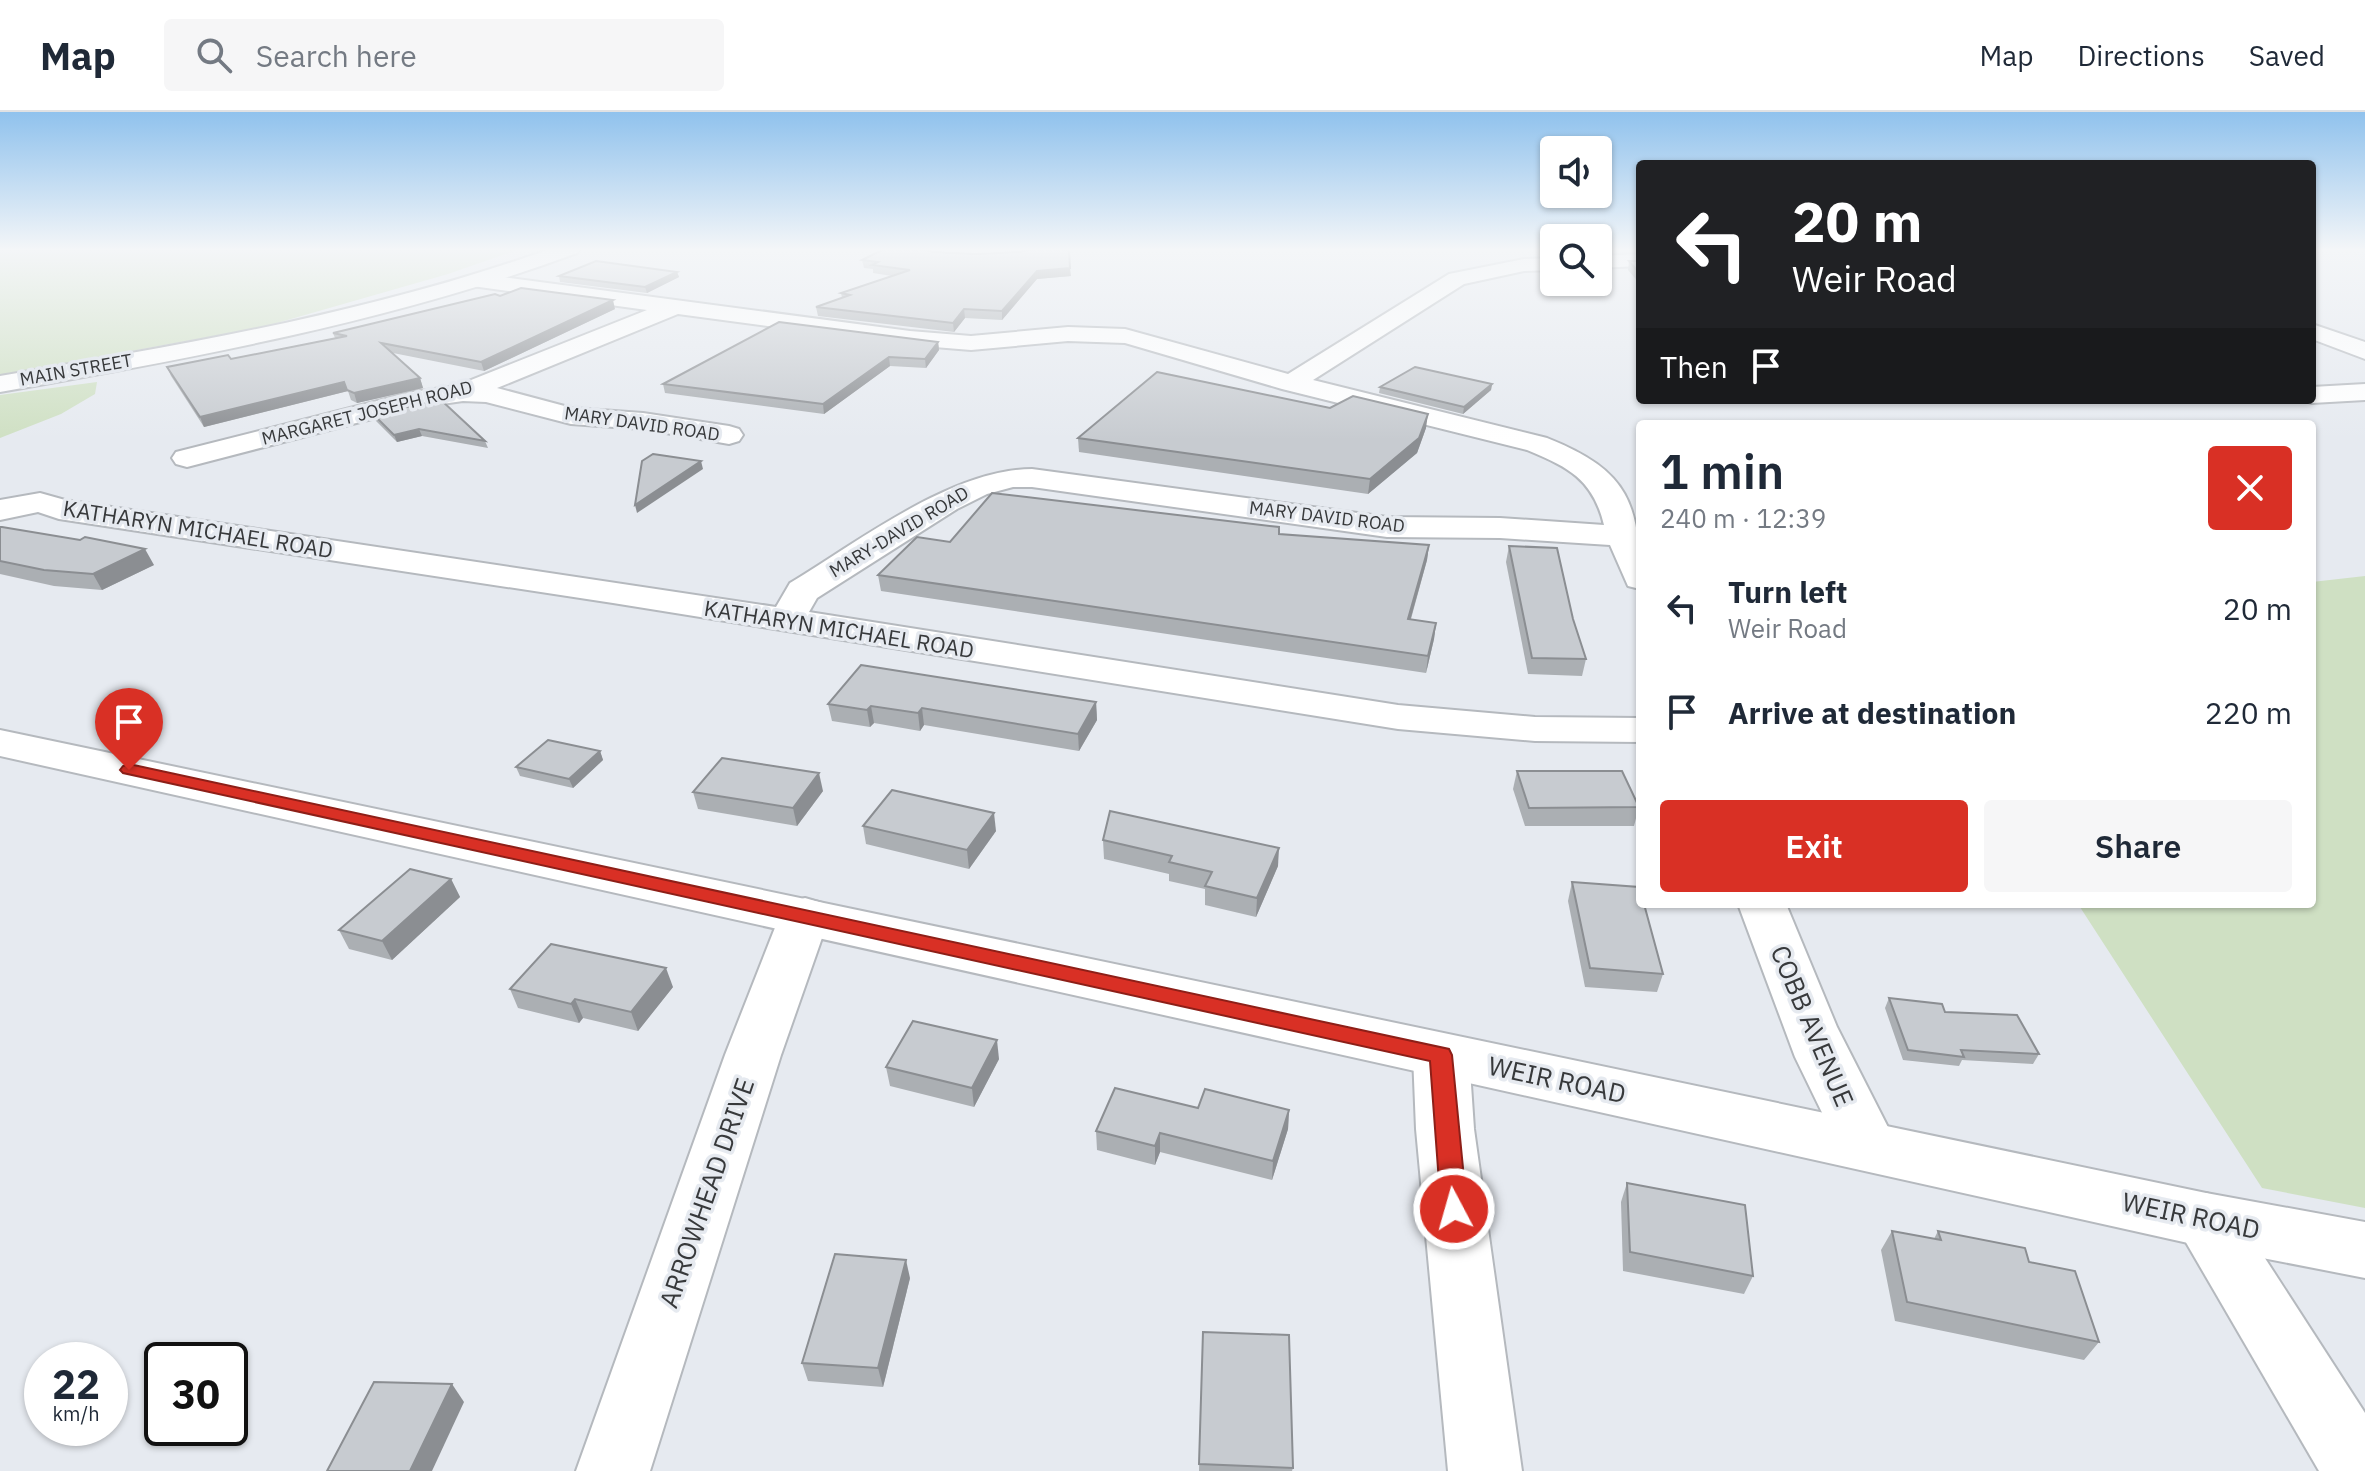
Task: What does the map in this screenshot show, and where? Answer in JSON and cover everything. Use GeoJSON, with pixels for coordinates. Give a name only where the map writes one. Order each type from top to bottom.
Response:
{"type":"FeatureCollection","features":[{"type":"Feature","properties":{"kind":"street","name":"MAIN STREET"},"geometry":{"type":"LineString","coordinates":[[0,384],[302,327],[358,312]]}},
{"type":"Feature","properties":{"kind":"street","name":"MARGARET JOSEPH ROAD"},"geometry":{"type":"LineString","coordinates":[[187,458],[413,400],[462,393],[661,312]]}},
{"type":"Feature","properties":{"kind":"street"},"geometry":{"type":"LineString","coordinates":[[732,312],[936,341],[971,343],[1068,334],[1117,335],[1204,356],[1291,383],[1537,444],[1571,458],[1604,486],[1614,501],[1636,569]]}},
{"type":"Feature","properties":{"kind":"street"},"geometry":{"type":"LineString","coordinates":[[1291,383],[1404,312]]}},
{"type":"Feature","properties":{"kind":"street"},"geometry":{"type":"LineString","coordinates":[[2316,333],[2365,351]]}},
{"type":"Feature","properties":{"kind":"street"},"geometry":{"type":"LineString","coordinates":[[2316,395],[2365,392]]}},
{"type":"Feature","properties":{"kind":"street","name":"MARY DAVID ROAD"},"geometry":{"type":"LineString","coordinates":[[462,393],[487,394],[571,416],[643,421],[729,435]]}},
{"type":"Feature","properties":{"kind":"street","name":"MARY-DAVID ROAD"},"geometry":{"type":"LineString","coordinates":[[786,620],[803,591],[946,502],[976,487],[1013,478],[1032,478]]}},
{"type":"Feature","properties":{"kind":"street","name":"MARY DAVID ROAD"},"geometry":{"type":"LineString","coordinates":[[1032,478],[1387,527],[1500,528],[1623,536]]}},
{"type":"Feature","properties":{"kind":"street","name":"KATHARYN MICHAEL ROAD"},"geometry":{"type":"LineString","coordinates":[[0,510],[40,502],[59,509],[1398,717],[1535,729],[1636,730]]}},
{"type":"Feature","properties":{"kind":"street","name":"WEIR ROAD"},"geometry":{"type":"LineString","coordinates":[[0,743],[2206,1220],[2365,1250]]}},
{"type":"Feature","properties":{"kind":"street","name":"COBB AVENUE"},"geometry":{"type":"LineString","coordinates":[[1763,908],[1807,1026],[1839,1095],[1867,1145]]}},
{"type":"Feature","properties":{"kind":"street","name":"ARROWHEAD DRIVE"},"geometry":{"type":"LineString","coordinates":[[613,1471],[753,1055],[805,915]]}},
{"type":"Feature","properties":{"kind":"street"},"geometry":{"type":"LineString","coordinates":[[1441,1055],[1445,1129],[1485,1471]]}},
{"type":"Feature","properties":{"kind":"street"},"geometry":{"type":"LineString","coordinates":[[2206,1220],[2360,1471]]}},
{"type":"Feature","properties":{"kind":"green space"},"geometry":{"type":"Polygon","coordinates":[[[0,312],[314,312],[263,327],[0,375],[0,312]]]}},
{"type":"Feature","properties":{"kind":"green space"},"geometry":{"type":"Polygon","coordinates":[[[97,382],[95,394],[61,414],[0,438],[0,395],[97,382]]]}},
{"type":"Feature","properties":{"kind":"green space"},"geometry":{"type":"Polygon","coordinates":[[[2365,576],[2365,1208],[2262,1188],[2081,908],[2316,908],[2316,582],[2365,576]]]}},
{"type":"Feature","properties":{"kind":"building"},"geometry":{"type":"Polygon","coordinates":[[[418,312],[587,312],[481,362],[381,343],[420,378],[354,393],[347,390],[344,382],[200,417],[167,367],[228,355],[231,359],[347,336],[333,333],[418,312]]]}},
{"type":"Feature","properties":{"kind":"building"},"geometry":{"type":"Polygon","coordinates":[[[862,312],[961,312],[953,323],[862,312]]]}},
{"type":"Feature","properties":{"kind":"building"},"geometry":{"type":"Polygon","coordinates":[[[779,322],[938,342],[925,359],[889,357],[823,404],[663,384],[779,322]]]}},
{"type":"Feature","properties":{"kind":"building"},"geometry":{"type":"Polygon","coordinates":[[[1415,367],[1492,384],[1464,407],[1380,387],[1415,367]]]}},
{"type":"Feature","properties":{"kind":"building"},"geometry":{"type":"Polygon","coordinates":[[[1157,372],[1330,408],[1353,396],[1428,414],[1419,438],[1370,479],[1078,438],[1157,372]]]}},
{"type":"Feature","properties":{"kind":"building"},"geometry":{"type":"Polygon","coordinates":[[[441,400],[485,441],[419,429],[394,435],[373,414],[441,400]]]}},
{"type":"Feature","properties":{"kind":"building"},"geometry":{"type":"Polygon","coordinates":[[[653,454],[701,461],[635,505],[642,461],[653,454]]]}},
{"type":"Feature","properties":{"kind":"building"},"geometry":{"type":"Polygon","coordinates":[[[992,493],[1279,527],[1279,534],[1429,545],[1408,619],[1436,623],[1428,656],[878,575],[917,537],[950,542],[992,493]]]}},
{"type":"Feature","properties":{"kind":"building"},"geometry":{"type":"Polygon","coordinates":[[[0,527],[80,540],[85,537],[145,549],[93,574],[44,570],[0,561],[0,527]]]}},
{"type":"Feature","properties":{"kind":"building"},"geometry":{"type":"Polygon","coordinates":[[[1509,546],[1557,548],[1573,619],[1586,659],[1532,658],[1509,546]]]}},
{"type":"Feature","properties":{"kind":"building"},"geometry":{"type":"Polygon","coordinates":[[[861,665],[1096,702],[1078,734],[922,708],[918,713],[828,704],[861,665]]]}},
{"type":"Feature","properties":{"kind":"building"},"geometry":{"type":"Polygon","coordinates":[[[548,740],[600,751],[569,779],[516,767],[548,740]]]}},
{"type":"Feature","properties":{"kind":"building"},"geometry":{"type":"Polygon","coordinates":[[[722,758],[819,773],[793,808],[693,792],[722,758]]]}},
{"type":"Feature","properties":{"kind":"building"},"geometry":{"type":"Polygon","coordinates":[[[1517,771],[1622,771],[1636,801],[1636,807],[1529,808],[1517,771]]]}},
{"type":"Feature","properties":{"kind":"building"},"geometry":{"type":"Polygon","coordinates":[[[892,790],[994,813],[967,850],[863,826],[892,790]]]}},
{"type":"Feature","properties":{"kind":"building"},"geometry":{"type":"Polygon","coordinates":[[[1110,811],[1279,848],[1257,898],[1205,886],[1212,872],[1169,862],[1172,856],[1103,840],[1110,811]]]}},
{"type":"Feature","properties":{"kind":"building"},"geometry":{"type":"Polygon","coordinates":[[[410,869],[451,879],[382,941],[339,930],[410,869]]]}},
{"type":"Feature","properties":{"kind":"building"},"geometry":{"type":"Polygon","coordinates":[[[1572,882],[1636,887],[1636,908],[1645,908],[1663,974],[1590,968],[1572,882]]]}},
{"type":"Feature","properties":{"kind":"building"},"geometry":{"type":"Polygon","coordinates":[[[551,944],[666,968],[631,1012],[575,999],[571,1004],[510,989],[551,944]]]}},
{"type":"Feature","properties":{"kind":"building"},"geometry":{"type":"Polygon","coordinates":[[[1889,998],[1942,1004],[1945,1012],[2017,1015],[2039,1054],[1961,1050],[1964,1057],[1908,1050],[1889,998]]]}},
{"type":"Feature","properties":{"kind":"building"},"geometry":{"type":"Polygon","coordinates":[[[913,1021],[997,1040],[972,1088],[886,1067],[913,1021]]]}},
{"type":"Feature","properties":{"kind":"building"},"geometry":{"type":"Polygon","coordinates":[[[1115,1088],[1198,1108],[1205,1089],[1289,1110],[1273,1161],[1160,1133],[1155,1146],[1096,1131],[1115,1088]]]}},
{"type":"Feature","properties":{"kind":"building"},"geometry":{"type":"Polygon","coordinates":[[[1627,1183],[1745,1205],[1753,1276],[1630,1252],[1627,1183]]]}},
{"type":"Feature","properties":{"kind":"building"},"geometry":{"type":"Polygon","coordinates":[[[1892,1231],[1941,1240],[1938,1231],[2025,1248],[2029,1262],[2075,1271],[2099,1342],[1907,1302],[1892,1231]]]}},
{"type":"Feature","properties":{"kind":"building"},"geometry":{"type":"Polygon","coordinates":[[[835,1254],[906,1260],[878,1368],[802,1363],[835,1254]]]}},
{"type":"Feature","properties":{"kind":"building"},"geometry":{"type":"Polygon","coordinates":[[[1203,1332],[1289,1335],[1293,1468],[1199,1464],[1203,1332]]]}},
{"type":"Feature","properties":{"kind":"building"},"geometry":{"type":"Polygon","coordinates":[[[374,1382],[452,1384],[410,1471],[327,1471],[374,1382]]]}},
{"type":"Feature","properties":{"kind":"route"},"geometry":{"type":"LineString","coordinates":[[129,770],[1441,1055],[1454,1209]]}}]}
